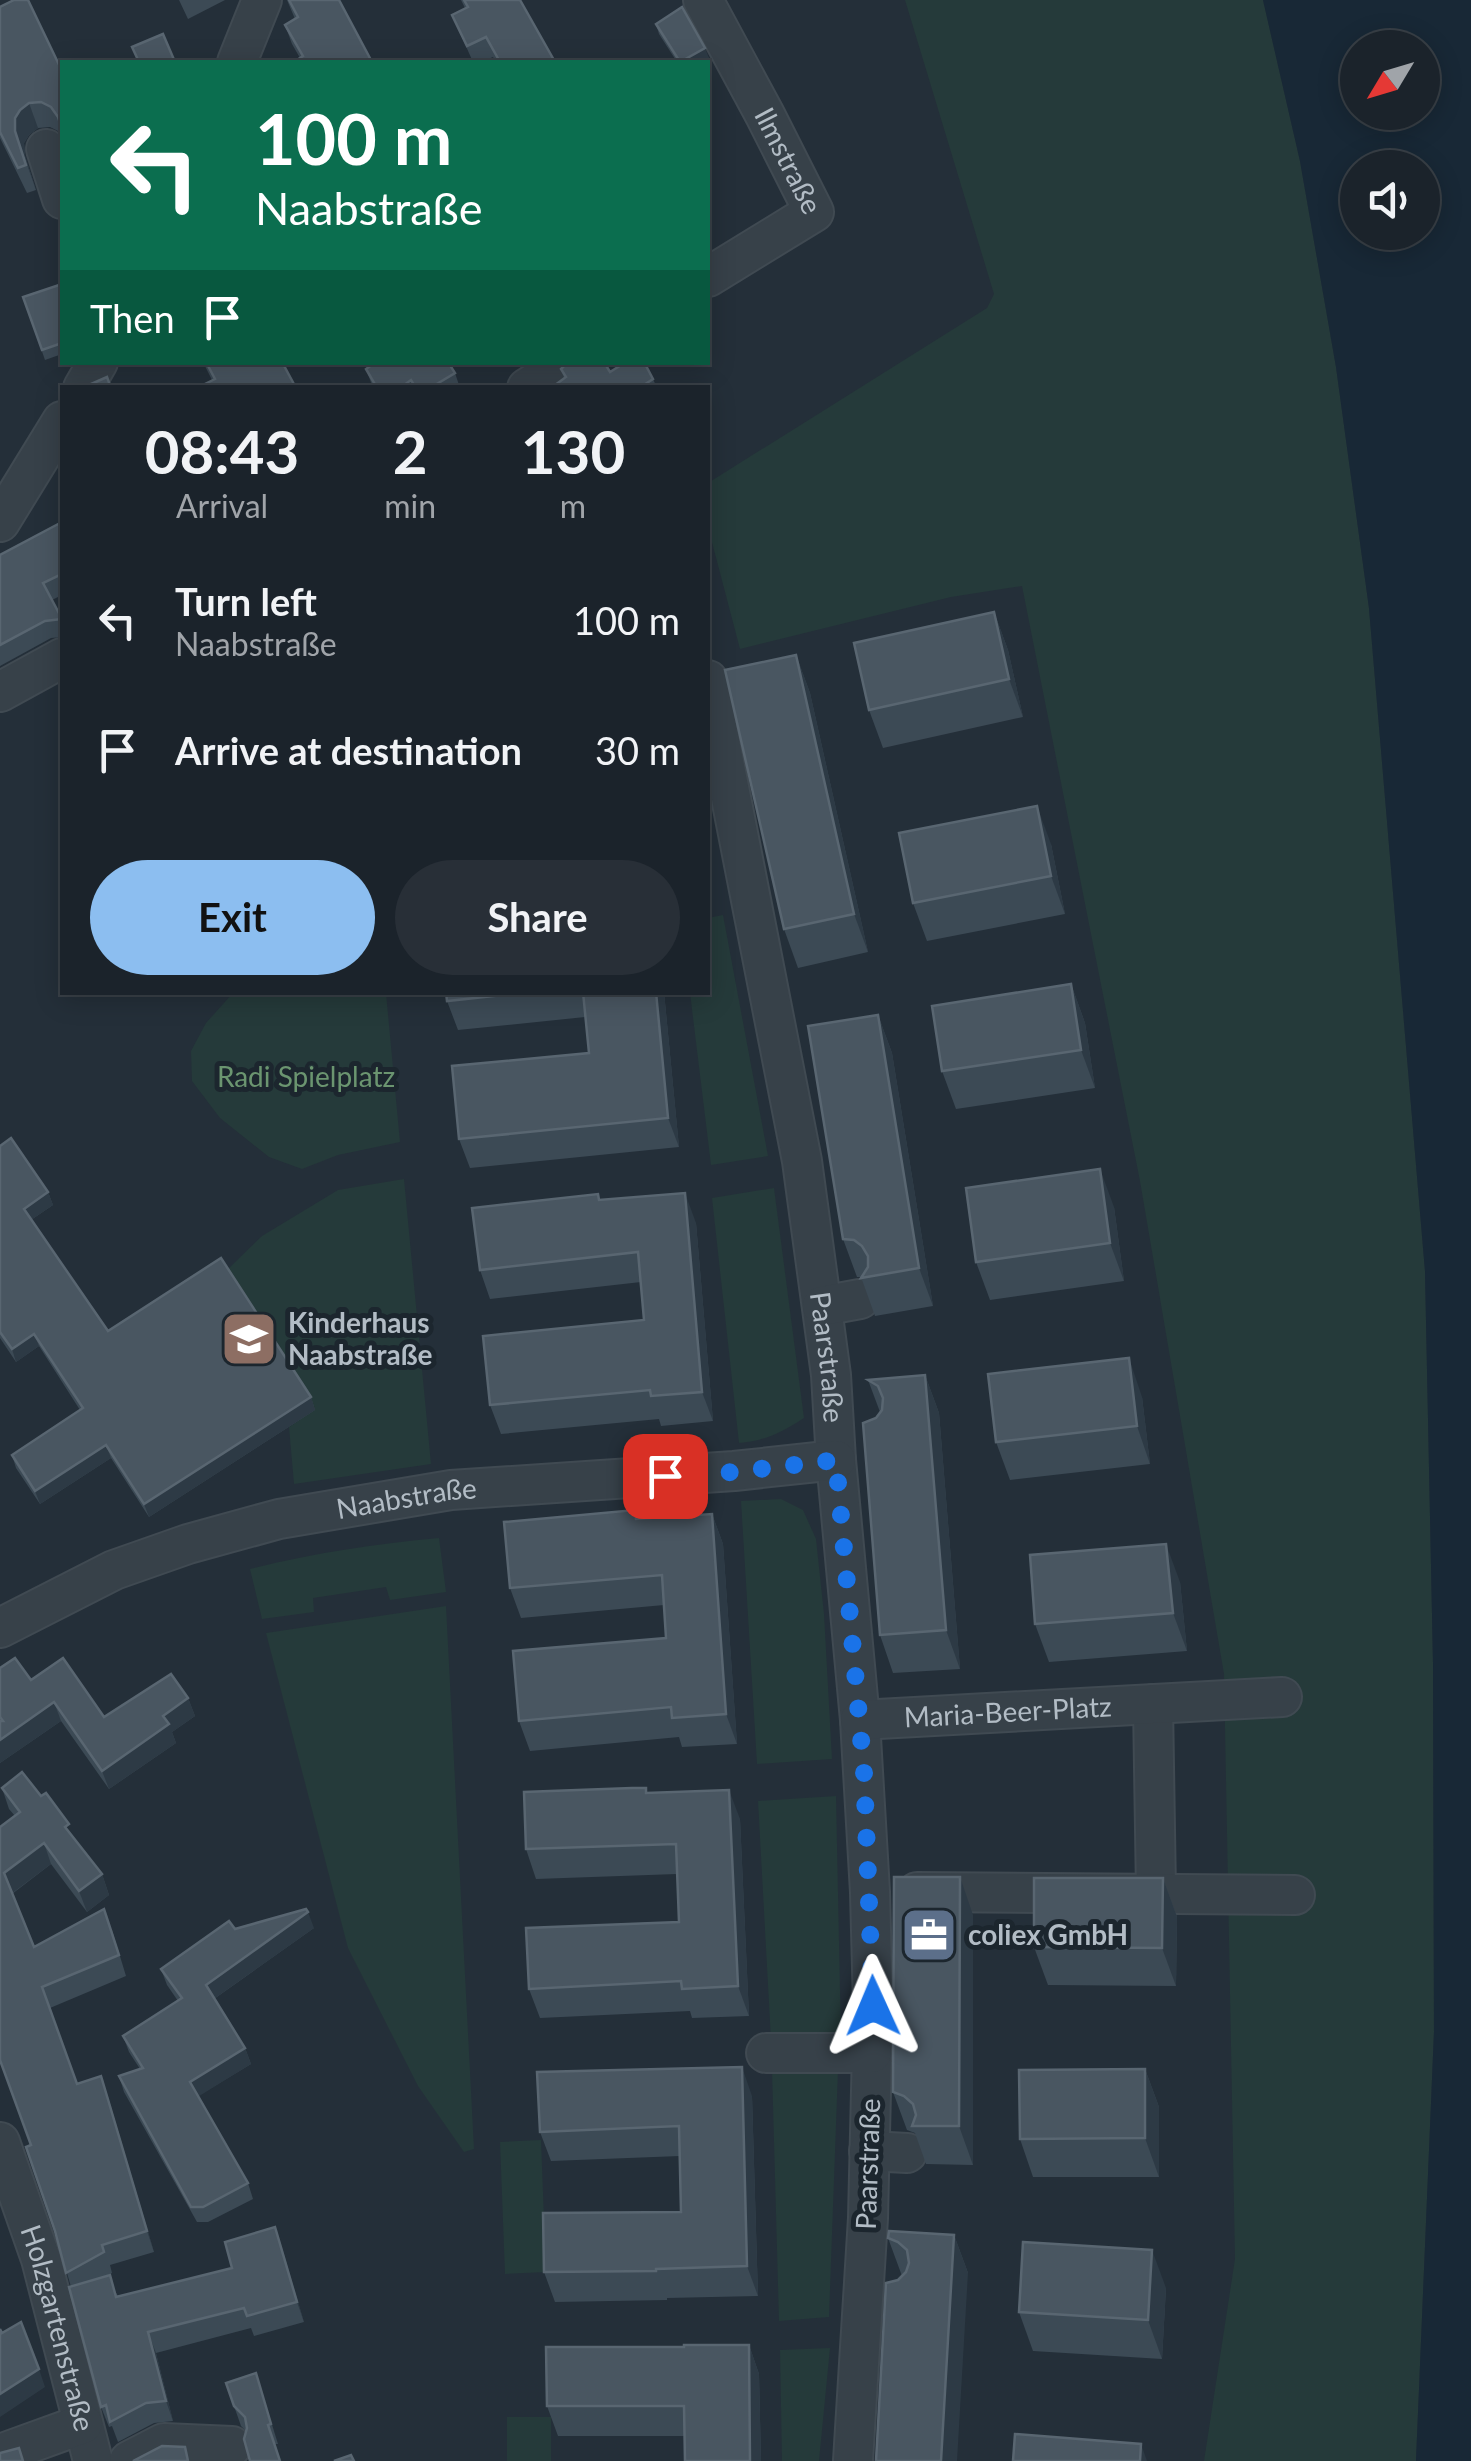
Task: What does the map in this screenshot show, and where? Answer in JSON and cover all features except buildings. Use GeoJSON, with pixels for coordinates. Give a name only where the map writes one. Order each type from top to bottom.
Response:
{"type":"FeatureCollection","features":[{"type":"Feature","properties":{"kind":"street"},"geometry":{"type":"LineString","coordinates":[[237,60],[262,0]]}},
{"type":"Feature","properties":{"kind":"street","name":"Ilmstraße"},"geometry":{"type":"LineString","coordinates":[[703,0],[814,212],[710,276]]}},
{"type":"Feature","properties":{"kind":"street"},"geometry":{"type":"LineString","coordinates":[[46,149],[60,194]]}},
{"type":"Feature","properties":{"kind":"street"},"geometry":{"type":"LineString","coordinates":[[532,385],[563,365]]}},
{"type":"Feature","properties":{"kind":"street"},"geometry":{"type":"LineString","coordinates":[[0,522],[60,423]]}},
{"type":"Feature","properties":{"kind":"street"},"geometry":{"type":"LineString","coordinates":[[0,692],[60,659]]}},
{"type":"Feature","properties":{"kind":"street","name":"Paarstraße"},"geometry":{"type":"LineString","coordinates":[[710,688],[777,953],[832,1376],[860,1720],[873,2006],[863,2297],[852,2461]]}},
{"type":"Feature","properties":{"kind":"street"},"geometry":{"type":"LineString","coordinates":[[822,1306],[860,1298]]}},
{"type":"Feature","properties":{"kind":"street","name":"Naabstraße"},"geometry":{"type":"LineString","coordinates":[[0,1628],[114,1570],[279,1519],[450,1490],[734,1472],[836,1453],[875,1439]]}},
{"type":"Feature","properties":{"kind":"street","name":"Maria-Beer-Platz"},"geometry":{"type":"LineString","coordinates":[[860,1720],[1282,1697]]}},
{"type":"Feature","properties":{"kind":"street"},"geometry":{"type":"LineString","coordinates":[[1153,1704],[1156,1892]]}},
{"type":"Feature","properties":{"kind":"street"},"geometry":{"type":"LineString","coordinates":[[870,1892],[1294,1895]]}},
{"type":"Feature","properties":{"kind":"street"},"geometry":{"type":"LineString","coordinates":[[766,2054],[872,2054]]}},
{"type":"Feature","properties":{"kind":"street","name":"Holzgartenstraße"},"geometry":{"type":"LineString","coordinates":[[0,2142],[41,2259],[93,2461]]}},
{"type":"Feature","properties":{"kind":"street"},"geometry":{"type":"LineString","coordinates":[[869,2151],[907,2154]]}},
{"type":"Feature","properties":{"kind":"street"},"geometry":{"type":"LineString","coordinates":[[863,2297],[901,2299]]}},
{"type":"Feature","properties":{"kind":"street"},"geometry":{"type":"LineString","coordinates":[[0,2454],[83,2424]]}},
{"type":"Feature","properties":{"kind":"street"},"geometry":{"type":"LineString","coordinates":[[129,2461],[164,2443],[232,2446]]}},
{"type":"Feature","properties":{"kind":"green space"},"geometry":{"type":"Polygon","coordinates":[[[905,0],[1263,0],[1300,161],[1336,367],[1369,608],[1425,1271],[1433,1662],[1434,2032],[1416,2461],[1204,2461],[1235,2259],[1224,1674],[1140,1181],[1022,586],[951,597],[740,649],[710,535],[710,482],[987,308],[994,294],[905,0]]]}},
{"type":"Feature","properties":{"kind":"green space"},"geometry":{"type":"Polygon","coordinates":[[[723,915],[768,1156],[711,1165],[690,995],[710,995],[710,918],[723,915]]]}},
{"type":"Feature","properties":{"kind":"green space","name":"Radi Spielplatz"},"geometry":{"type":"Polygon","coordinates":[[[231,995],[386,995],[400,1142],[338,1155],[302,1169],[269,1157],[220,1118],[192,1081],[191,1051],[206,1023],[231,995]]]}},
{"type":"Feature","properties":{"kind":"green space"},"geometry":{"type":"Polygon","coordinates":[[[404,1179],[431,1464],[294,1484],[289,1427],[315,1409],[226,1271],[262,1236],[338,1190],[404,1179]]]}},
{"type":"Feature","properties":{"kind":"green space"},"geometry":{"type":"Polygon","coordinates":[[[774,1188],[804,1418],[773,1435],[739,1443],[712,1198],[774,1188]]]}},
{"type":"Feature","properties":{"kind":"green space"},"geometry":{"type":"Polygon","coordinates":[[[781,1499],[803,1510],[816,1539],[832,1759],[757,1764],[741,1501],[781,1499]]]}},
{"type":"Feature","properties":{"kind":"green space"},"geometry":{"type":"Polygon","coordinates":[[[439,1538],[446,1592],[390,1600],[386,1587],[313,1598],[314,1612],[262,1619],[250,1569],[344,1550],[439,1538]]]}},
{"type":"Feature","properties":{"kind":"green space"},"geometry":{"type":"Polygon","coordinates":[[[446,1606],[474,2149],[464,2152],[418,2086],[348,1948],[266,1633],[446,1606]]]}},
{"type":"Feature","properties":{"kind":"green space"},"geometry":{"type":"Polygon","coordinates":[[[836,1796],[841,2039],[771,2040],[758,1801],[836,1796]]]}},
{"type":"Feature","properties":{"kind":"green space"},"geometry":{"type":"Polygon","coordinates":[[[772,2070],[838,2070],[829,2317],[779,2321],[772,2070]]]}},
{"type":"Feature","properties":{"kind":"green space"},"geometry":{"type":"Polygon","coordinates":[[[541,2140],[546,2272],[505,2274],[500,2142],[541,2140]]]}},
{"type":"Feature","properties":{"kind":"green space"},"geometry":{"type":"Polygon","coordinates":[[[830,2348],[819,2461],[782,2461],[780,2350],[830,2348]]]}},
{"type":"Feature","properties":{"kind":"green space"},"geometry":{"type":"Polygon","coordinates":[[[507,2417],[551,2417],[551,2461],[507,2461],[507,2417]]]}},
{"type":"Feature","properties":{"kind":"water"},"geometry":{"type":"Polygon","coordinates":[[[1263,0],[1471,0],[1471,2461],[1416,2461],[1434,2032],[1433,1662],[1425,1271],[1369,608],[1336,367],[1300,161],[1263,0]]]}},
{"type":"Feature","properties":{"kind":"place","name":"Kinderhaus Naabstraße"},"geometry":{"type":"Point","coordinates":[249,1339]}},
{"type":"Feature","properties":{"kind":"place","name":"coliex GmbH"},"geometry":{"type":"Point","coordinates":[929,1935]}},
{"type":"Feature","properties":{"kind":"route"},"geometry":{"type":"LineString","coordinates":[[665,1476],[836,1460],[864,1772],[873,2006]]}}]}
